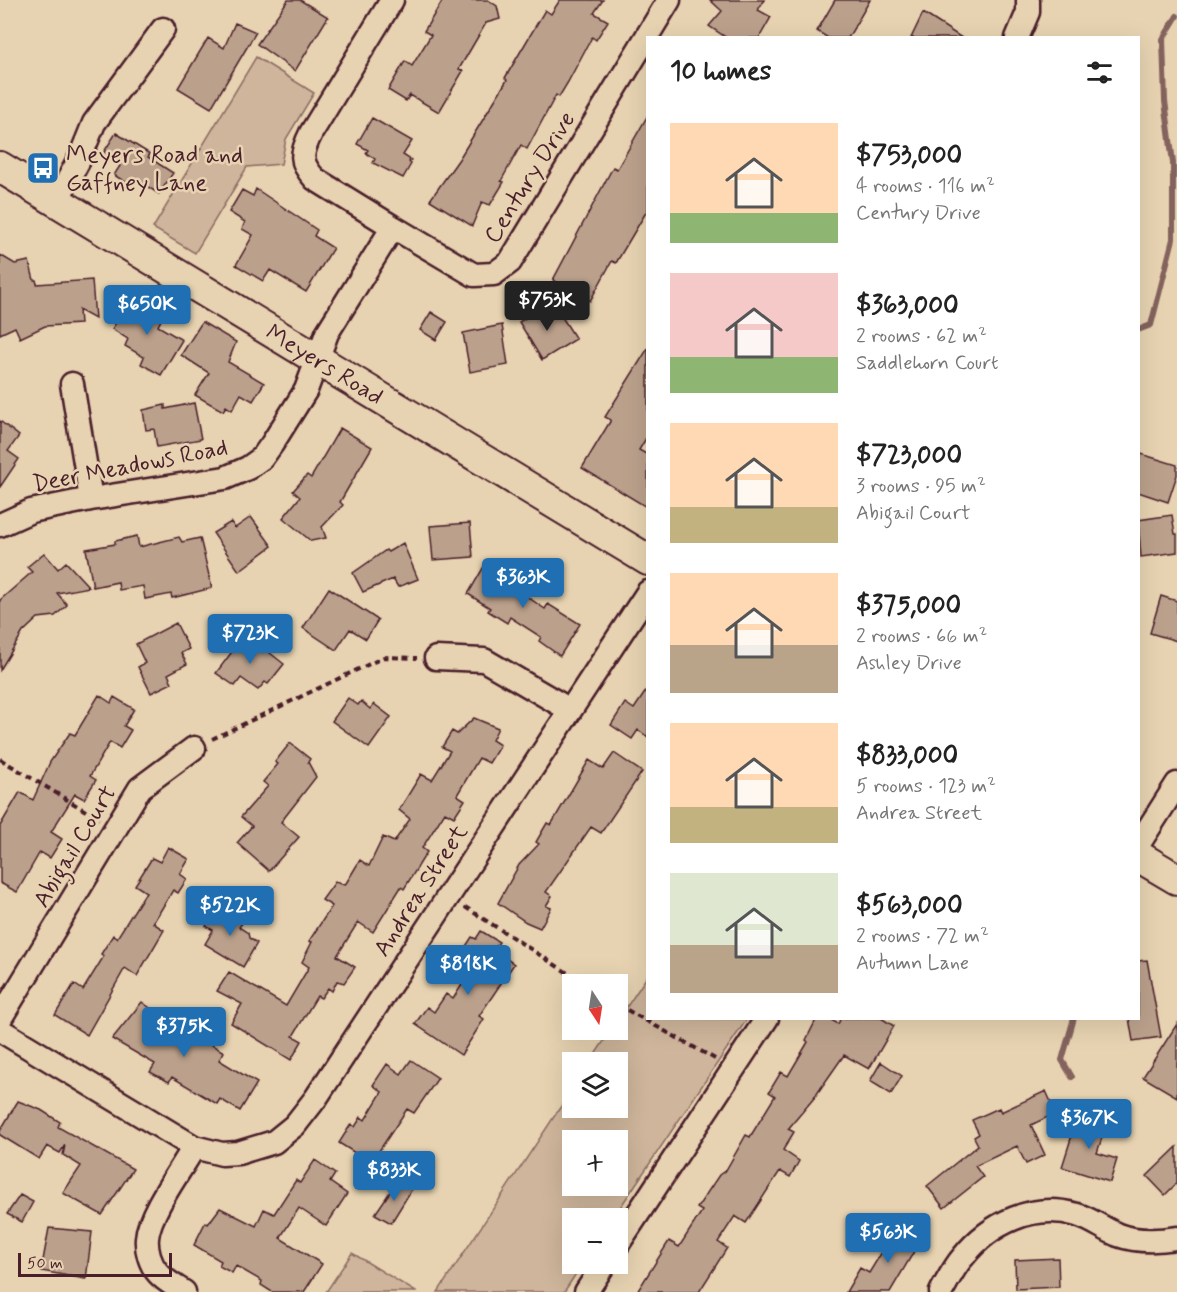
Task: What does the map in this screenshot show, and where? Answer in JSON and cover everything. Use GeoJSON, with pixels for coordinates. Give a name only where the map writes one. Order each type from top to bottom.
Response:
{"type":"FeatureCollection","features":[{"type":"Feature","properties":{"kind":"main road","name":"Meyers Road"},"geometry":{"type":"LineString","coordinates":[[0,167],[646,559]]}},
{"type":"Feature","properties":{"kind":"main road"},"geometry":{"type":"LineString","coordinates":[[1140,857],[1177,879]]}},
{"type":"Feature","properties":{"kind":"street","name":"Century Drive"},"geometry":{"type":"LineString","coordinates":[[392,0],[311,133],[305,145],[303,157],[306,169],[315,179],[474,275],[494,274],[510,262],[646,38]]}},
{"type":"Feature","properties":{"kind":"street","name":"Century Drive"},"geometry":{"type":"LineString","coordinates":[[647,36],[669,0]]}},
{"type":"Feature","properties":{"kind":"street"},"geometry":{"type":"LineString","coordinates":[[1018,36],[1028,12],[1028,0]]}},
{"type":"Feature","properties":{"kind":"street"},"geometry":{"type":"LineString","coordinates":[[57,200],[79,160],[94,123],[163,29]]}},
{"type":"Feature","properties":{"kind":"street"},"geometry":{"type":"LineString","coordinates":[[318,358],[327,333],[393,227]]}},
{"type":"Feature","properties":{"kind":"street","name":"Deer Meadows Road"},"geometry":{"type":"LineString","coordinates":[[0,525],[31,511],[225,478],[248,468],[262,458],[273,444],[306,390],[318,358]]}},
{"type":"Feature","properties":{"kind":"street"},"geometry":{"type":"LineString","coordinates":[[72,384],[91,499]]}},
{"type":"Feature","properties":{"kind":"street","name":"Andrea Street"},"geometry":{"type":"LineString","coordinates":[[0,1030],[194,1147],[222,1154],[238,1153],[274,1142],[295,1125],[316,1098],[646,595]]}},
{"type":"Feature","properties":{"kind":"street"},"geometry":{"type":"LineString","coordinates":[[436,658],[484,660],[570,710]]}},
{"type":"Feature","properties":{"kind":"street","name":"Abigail Court"},"geometry":{"type":"LineString","coordinates":[[0,1019],[140,788],[194,748]]}},
{"type":"Feature","properties":{"kind":"street"},"geometry":{"type":"LineString","coordinates":[[1140,842],[1177,784]]}},
{"type":"Feature","properties":{"kind":"street"},"geometry":{"type":"LineString","coordinates":[[628,1229],[766,1020]]}},
{"type":"Feature","properties":{"kind":"street"},"geometry":{"type":"LineString","coordinates":[[184,1292],[156,1271],[148,1256],[147,1238],[154,1215],[194,1147]]}},
{"type":"Feature","properties":{"kind":"street"},"geometry":{"type":"LineString","coordinates":[[941,1292],[962,1257],[984,1234],[1006,1221],[1028,1213],[1054,1211],[1077,1215],[1119,1235],[1139,1240],[1160,1241],[1177,1238]]}},
{"type":"Feature","properties":{"kind":"street"},"geometry":{"type":"LineString","coordinates":[[586,1292],[598,1274]]}},
{"type":"Feature","properties":{"kind":"path"},"geometry":{"type":"LineString","coordinates":[[194,748],[384,657],[436,658]]}},
{"type":"Feature","properties":{"kind":"path"},"geometry":{"type":"LineString","coordinates":[[0,759],[115,829]]}},
{"type":"Feature","properties":{"kind":"path"},"geometry":{"type":"LineString","coordinates":[[448,896],[569,974]]}},
{"type":"Feature","properties":{"kind":"path"},"geometry":{"type":"LineString","coordinates":[[628,1011],[733,1069]]}},
{"type":"Feature","properties":{"kind":"shaded area"},"geometry":{"type":"Polygon","coordinates":[[[256,57],[314,93],[286,139],[281,164],[247,167],[195,253],[153,228],[256,57]]]}},
{"type":"Feature","properties":{"kind":"shaded area"},"geometry":{"type":"Polygon","coordinates":[[[646,978],[646,1020],[746,1020],[628,1196],[628,1130],[562,1130],[562,1196],[628,1196],[620,1208],[562,1208],[562,1274],[576,1274],[564,1292],[438,1292],[562,1105],[562,1118],[628,1118],[628,1052],[597,1052],[605,1040],[628,1040],[628,1005],[646,978]]]}},
{"type":"Feature","properties":{"kind":"shaded area"},"geometry":{"type":"Polygon","coordinates":[[[352,1253],[416,1292],[326,1292],[352,1253]]]}},
{"type":"Feature","properties":{"kind":"building"},"geometry":{"type":"Polygon","coordinates":[[[288,0],[300,0],[328,17],[295,71],[257,44],[288,0]]]}},
{"type":"Feature","properties":{"kind":"building"},"geometry":{"type":"Polygon","coordinates":[[[443,0],[488,0],[497,6],[500,19],[486,23],[459,69],[463,71],[439,112],[410,95],[406,101],[388,90],[405,61],[412,66],[431,35],[424,31],[443,0]]]}},
{"type":"Feature","properties":{"kind":"building"},"geometry":{"type":"Polygon","coordinates":[[[560,0],[603,0],[594,13],[608,21],[596,40],[592,37],[559,97],[556,95],[527,149],[521,145],[501,181],[504,182],[490,205],[482,202],[472,226],[430,200],[459,159],[507,80],[505,78],[545,10],[551,14],[560,0]]]}},
{"type":"Feature","properties":{"kind":"building"},"geometry":{"type":"Polygon","coordinates":[[[710,0],[764,0],[758,10],[771,17],[760,36],[724,36],[709,26],[722,11],[710,0]]]}},
{"type":"Feature","properties":{"kind":"building"},"geometry":{"type":"Polygon","coordinates":[[[835,0],[870,0],[849,36],[825,36],[817,31],[835,0]]]}},
{"type":"Feature","properties":{"kind":"building"},"geometry":{"type":"Polygon","coordinates":[[[923,13],[959,36],[912,36],[923,13]]]}},
{"type":"Feature","properties":{"kind":"building"},"geometry":{"type":"Polygon","coordinates":[[[235,23],[256,32],[211,108],[178,88],[208,38],[224,48],[235,23]]]}},
{"type":"Feature","properties":{"kind":"building"},"geometry":{"type":"Polygon","coordinates":[[[372,118],[412,141],[403,155],[411,160],[409,162],[411,164],[403,178],[373,163],[375,159],[366,153],[368,150],[357,144],[372,118]]]}},
{"type":"Feature","properties":{"kind":"building"},"geometry":{"type":"Polygon","coordinates":[[[646,118],[646,212],[616,263],[612,261],[590,301],[553,280],[613,167],[617,169],[646,118]]]}},
{"type":"Feature","properties":{"kind":"building"},"geometry":{"type":"Polygon","coordinates":[[[116,133],[150,154],[148,157],[173,173],[159,194],[134,178],[130,185],[114,175],[120,166],[102,155],[116,133]]]}},
{"type":"Feature","properties":{"kind":"building"},"geometry":{"type":"Polygon","coordinates":[[[256,189],[317,230],[314,236],[333,248],[306,292],[270,270],[263,281],[236,265],[253,235],[242,229],[245,222],[229,212],[242,190],[253,196],[256,189]]]}},
{"type":"Feature","properties":{"kind":"building"},"geometry":{"type":"Polygon","coordinates":[[[0,255],[15,264],[29,261],[37,284],[92,280],[95,319],[79,310],[80,324],[45,326],[20,338],[15,327],[0,334],[0,255]]]}},
{"type":"Feature","properties":{"kind":"building"},"geometry":{"type":"Polygon","coordinates":[[[130,299],[162,318],[158,326],[182,340],[161,375],[141,364],[144,357],[125,346],[128,339],[112,329],[130,299]]]}},
{"type":"Feature","properties":{"kind":"building"},"geometry":{"type":"Polygon","coordinates":[[[555,306],[576,339],[542,360],[519,322],[536,311],[539,316],[555,306]]]}},
{"type":"Feature","properties":{"kind":"building"},"geometry":{"type":"Polygon","coordinates":[[[431,312],[447,322],[436,340],[420,330],[431,312]]]}},
{"type":"Feature","properties":{"kind":"building"},"geometry":{"type":"Polygon","coordinates":[[[202,322],[236,342],[228,362],[264,383],[253,401],[241,394],[232,410],[226,406],[223,411],[195,395],[209,373],[181,355],[202,322]]]}},
{"type":"Feature","properties":{"kind":"building"},"geometry":{"type":"Polygon","coordinates":[[[502,325],[508,365],[470,372],[463,333],[502,325]]]}},
{"type":"Feature","properties":{"kind":"building"},"geometry":{"type":"Polygon","coordinates":[[[646,351],[646,438],[639,450],[646,454],[646,507],[582,468],[611,420],[605,417],[646,351]]]}},
{"type":"Feature","properties":{"kind":"building"},"geometry":{"type":"Polygon","coordinates":[[[194,403],[201,439],[157,447],[154,429],[146,430],[143,410],[165,405],[165,409],[194,403]]]}},
{"type":"Feature","properties":{"kind":"building"},"geometry":{"type":"Polygon","coordinates":[[[0,421],[19,436],[8,451],[19,459],[0,487],[0,421]]]}},
{"type":"Feature","properties":{"kind":"building"},"geometry":{"type":"Polygon","coordinates":[[[340,428],[372,447],[340,502],[343,505],[322,527],[326,538],[311,541],[283,518],[300,497],[293,491],[307,475],[311,478],[340,428]]]}},
{"type":"Feature","properties":{"kind":"building"},"geometry":{"type":"Polygon","coordinates":[[[1141,454],[1177,465],[1177,475],[1168,502],[1140,493],[1141,454]]]}},
{"type":"Feature","properties":{"kind":"building"},"geometry":{"type":"Polygon","coordinates":[[[1172,515],[1175,534],[1177,534],[1177,552],[1141,557],[1140,520],[1172,515]]]}},
{"type":"Feature","properties":{"kind":"building"},"geometry":{"type":"Polygon","coordinates":[[[251,517],[272,546],[239,571],[213,533],[231,522],[235,528],[251,517]]]}},
{"type":"Feature","properties":{"kind":"building"},"geometry":{"type":"Polygon","coordinates":[[[470,523],[473,557],[433,560],[430,526],[470,523]]]}},
{"type":"Feature","properties":{"kind":"building"},"geometry":{"type":"Polygon","coordinates":[[[137,536],[139,547],[179,537],[182,542],[200,538],[212,588],[172,598],[171,594],[145,599],[143,586],[119,590],[118,582],[93,587],[86,549],[115,544],[115,541],[137,536]]]}},
{"type":"Feature","properties":{"kind":"building"},"geometry":{"type":"Polygon","coordinates":[[[403,543],[418,579],[398,587],[393,579],[363,592],[353,573],[386,550],[388,552],[403,543]]]}},
{"type":"Feature","properties":{"kind":"building"},"geometry":{"type":"Polygon","coordinates":[[[44,553],[58,569],[66,562],[89,587],[57,593],[67,605],[55,616],[38,618],[23,632],[0,670],[0,600],[32,572],[27,567],[44,553]]]}},
{"type":"Feature","properties":{"kind":"building"},"geometry":{"type":"Polygon","coordinates":[[[486,563],[519,584],[516,589],[545,609],[548,604],[580,624],[560,656],[539,641],[541,637],[510,617],[507,623],[488,611],[490,608],[468,594],[486,563]]]}},
{"type":"Feature","properties":{"kind":"building"},"geometry":{"type":"Polygon","coordinates":[[[329,588],[378,620],[366,639],[350,629],[336,650],[303,628],[329,588]]]}},
{"type":"Feature","properties":{"kind":"building"},"geometry":{"type":"Polygon","coordinates":[[[1161,596],[1177,601],[1177,641],[1150,633],[1161,596]]]}},
{"type":"Feature","properties":{"kind":"building"},"geometry":{"type":"Polygon","coordinates":[[[176,623],[189,649],[181,653],[187,664],[168,674],[172,683],[151,693],[138,667],[145,663],[136,644],[176,623]]]}},
{"type":"Feature","properties":{"kind":"building"},"geometry":{"type":"Polygon","coordinates":[[[243,637],[263,652],[265,649],[284,664],[268,684],[265,682],[258,690],[241,678],[235,686],[216,673],[243,637]]]}},
{"type":"Feature","properties":{"kind":"building"},"geometry":{"type":"Polygon","coordinates":[[[646,691],[646,736],[638,730],[632,739],[611,725],[625,703],[634,709],[646,691]]]}},
{"type":"Feature","properties":{"kind":"building"},"geometry":{"type":"Polygon","coordinates":[[[99,695],[111,703],[114,697],[134,709],[124,726],[131,730],[120,748],[110,742],[90,776],[96,780],[84,799],[75,794],[51,832],[62,839],[50,858],[40,852],[17,892],[0,883],[0,826],[20,792],[33,800],[50,762],[70,733],[75,735],[99,695]]]}},
{"type":"Feature","properties":{"kind":"building"},"geometry":{"type":"Polygon","coordinates":[[[348,698],[358,705],[361,701],[370,709],[374,704],[391,717],[369,748],[332,721],[348,698]]]}},
{"type":"Feature","properties":{"kind":"building"},"geometry":{"type":"Polygon","coordinates":[[[474,718],[498,728],[492,740],[500,745],[489,763],[479,758],[457,795],[465,800],[454,817],[445,812],[422,848],[427,852],[404,889],[401,887],[373,932],[358,922],[337,956],[355,967],[344,983],[337,981],[332,991],[328,988],[321,998],[317,996],[293,1036],[302,1041],[291,1060],[231,1023],[242,1004],[217,991],[229,972],[286,1006],[309,967],[302,962],[312,942],[309,941],[332,906],[322,900],[335,882],[345,885],[360,860],[369,866],[383,837],[394,842],[410,819],[399,810],[421,774],[432,780],[450,751],[442,747],[452,731],[457,734],[474,718]]]}},
{"type":"Feature","properties":{"kind":"building"},"geometry":{"type":"Polygon","coordinates":[[[290,743],[310,759],[308,762],[316,777],[281,822],[299,837],[269,871],[237,843],[252,826],[241,817],[268,786],[263,782],[278,764],[275,762],[290,743]]]}},
{"type":"Feature","properties":{"kind":"building"},"geometry":{"type":"Polygon","coordinates":[[[614,753],[642,772],[601,833],[591,827],[546,892],[552,896],[546,906],[551,908],[540,928],[526,922],[498,903],[519,865],[539,844],[536,842],[547,823],[551,825],[589,760],[603,769],[614,753]]]}},
{"type":"Feature","properties":{"kind":"building"},"geometry":{"type":"Polygon","coordinates":[[[168,847],[189,859],[180,874],[187,879],[178,893],[173,890],[153,923],[164,930],[137,976],[125,968],[87,1035],[55,1015],[74,984],[83,990],[104,956],[101,954],[113,935],[117,938],[146,892],[135,885],[152,858],[160,862],[168,847]]]}},
{"type":"Feature","properties":{"kind":"building"},"geometry":{"type":"Polygon","coordinates":[[[216,908],[222,911],[223,908],[244,921],[239,927],[257,943],[243,967],[205,944],[213,930],[206,926],[216,908]]]}},
{"type":"Feature","properties":{"kind":"building"},"geometry":{"type":"Polygon","coordinates":[[[481,931],[499,942],[494,950],[514,964],[479,1016],[484,1019],[461,1055],[415,1024],[427,1007],[434,1012],[446,994],[453,999],[474,966],[459,957],[472,937],[476,939],[481,931]]]}},
{"type":"Feature","properties":{"kind":"building"},"geometry":{"type":"Polygon","coordinates":[[[1147,960],[1161,1037],[1133,1041],[1129,1020],[1140,1020],[1140,961],[1147,960]]]}},
{"type":"Feature","properties":{"kind":"building"},"geometry":{"type":"Polygon","coordinates":[[[142,1002],[224,1052],[219,1060],[257,1083],[240,1111],[220,1099],[217,1104],[172,1077],[169,1082],[150,1072],[155,1064],[112,1039],[142,1002]]]}},
{"type":"Feature","properties":{"kind":"building"},"geometry":{"type":"Polygon","coordinates":[[[816,1020],[831,1020],[838,1024],[840,1020],[884,1020],[894,1026],[869,1069],[844,1055],[814,1098],[788,1129],[794,1132],[783,1150],[799,1161],[790,1177],[780,1171],[746,1223],[735,1216],[718,1242],[727,1248],[699,1292],[637,1292],[669,1241],[679,1247],[702,1211],[697,1208],[719,1175],[726,1170],[746,1135],[750,1137],[775,1096],[769,1092],[781,1072],[788,1076],[808,1042],[806,1040],[816,1020]]]}},
{"type":"Feature","properties":{"kind":"building"},"geometry":{"type":"Polygon","coordinates":[[[1177,1024],[1177,1097],[1143,1077],[1177,1024]]]}},
{"type":"Feature","properties":{"kind":"building"},"geometry":{"type":"Polygon","coordinates":[[[411,1060],[438,1078],[414,1113],[407,1109],[371,1163],[339,1143],[351,1124],[355,1127],[361,1117],[365,1120],[382,1092],[373,1085],[387,1064],[401,1074],[411,1060]]]}},
{"type":"Feature","properties":{"kind":"building"},"geometry":{"type":"Polygon","coordinates":[[[881,1062],[902,1076],[891,1094],[870,1081],[881,1062]]]}},
{"type":"Feature","properties":{"kind":"building"},"geometry":{"type":"Polygon","coordinates":[[[1046,1091],[1056,1113],[1031,1125],[1045,1155],[1026,1164],[1017,1146],[975,1166],[983,1177],[944,1208],[927,1186],[978,1145],[974,1137],[979,1134],[972,1120],[999,1108],[1001,1112],[1046,1091]]]}},
{"type":"Feature","properties":{"kind":"building"},"geometry":{"type":"Polygon","coordinates":[[[18,1101],[41,1110],[60,1122],[58,1127],[133,1169],[102,1215],[63,1193],[81,1166],[63,1155],[65,1145],[60,1153],[47,1146],[39,1159],[0,1135],[0,1131],[18,1101]]]}},
{"type":"Feature","properties":{"kind":"building"},"geometry":{"type":"Polygon","coordinates":[[[1079,1113],[1107,1122],[1097,1153],[1117,1159],[1110,1182],[1062,1167],[1079,1113]]]}},
{"type":"Feature","properties":{"kind":"building"},"geometry":{"type":"Polygon","coordinates":[[[1177,1147],[1177,1183],[1165,1195],[1147,1176],[1177,1147]]]}},
{"type":"Feature","properties":{"kind":"building"},"geometry":{"type":"Polygon","coordinates":[[[315,1160],[335,1174],[330,1182],[347,1194],[326,1226],[299,1208],[280,1238],[322,1264],[304,1292],[272,1292],[261,1285],[262,1281],[236,1266],[232,1273],[219,1266],[221,1261],[194,1245],[205,1223],[208,1224],[220,1208],[256,1226],[264,1209],[274,1214],[296,1180],[300,1183],[315,1160]]]}},
{"type":"Feature","properties":{"kind":"building"},"geometry":{"type":"Polygon","coordinates":[[[398,1180],[412,1189],[391,1223],[375,1214],[398,1180]]]}},
{"type":"Feature","properties":{"kind":"building"},"geometry":{"type":"Polygon","coordinates":[[[20,1195],[33,1202],[22,1222],[7,1214],[20,1195]]]}},
{"type":"Feature","properties":{"kind":"building"},"geometry":{"type":"Polygon","coordinates":[[[899,1224],[922,1238],[890,1292],[846,1292],[860,1268],[869,1273],[899,1224]]]}},
{"type":"Feature","properties":{"kind":"building"},"geometry":{"type":"Polygon","coordinates":[[[49,1228],[92,1232],[86,1279],[41,1271],[49,1228]]]}},
{"type":"Feature","properties":{"kind":"building"},"geometry":{"type":"Polygon","coordinates":[[[1058,1258],[1059,1287],[1016,1289],[1015,1260],[1058,1258]]]}},
{"type":"Feature","properties":{"kind":"waterway"},"geometry":{"type":"LineString","coordinates":[[1140,329],[1151,325],[1173,239],[1173,163],[1165,101],[1163,39],[1177,16]]}},
{"type":"Feature","properties":{"kind":"waterway"},"geometry":{"type":"LineString","coordinates":[[1072,1077],[1062,1060],[1073,1020]]}},
{"type":"Feature","properties":{"kind":"place","name":"Meyers Road and Gaffney Lane"},"geometry":{"type":"Point","coordinates":[43,168]}}]}
